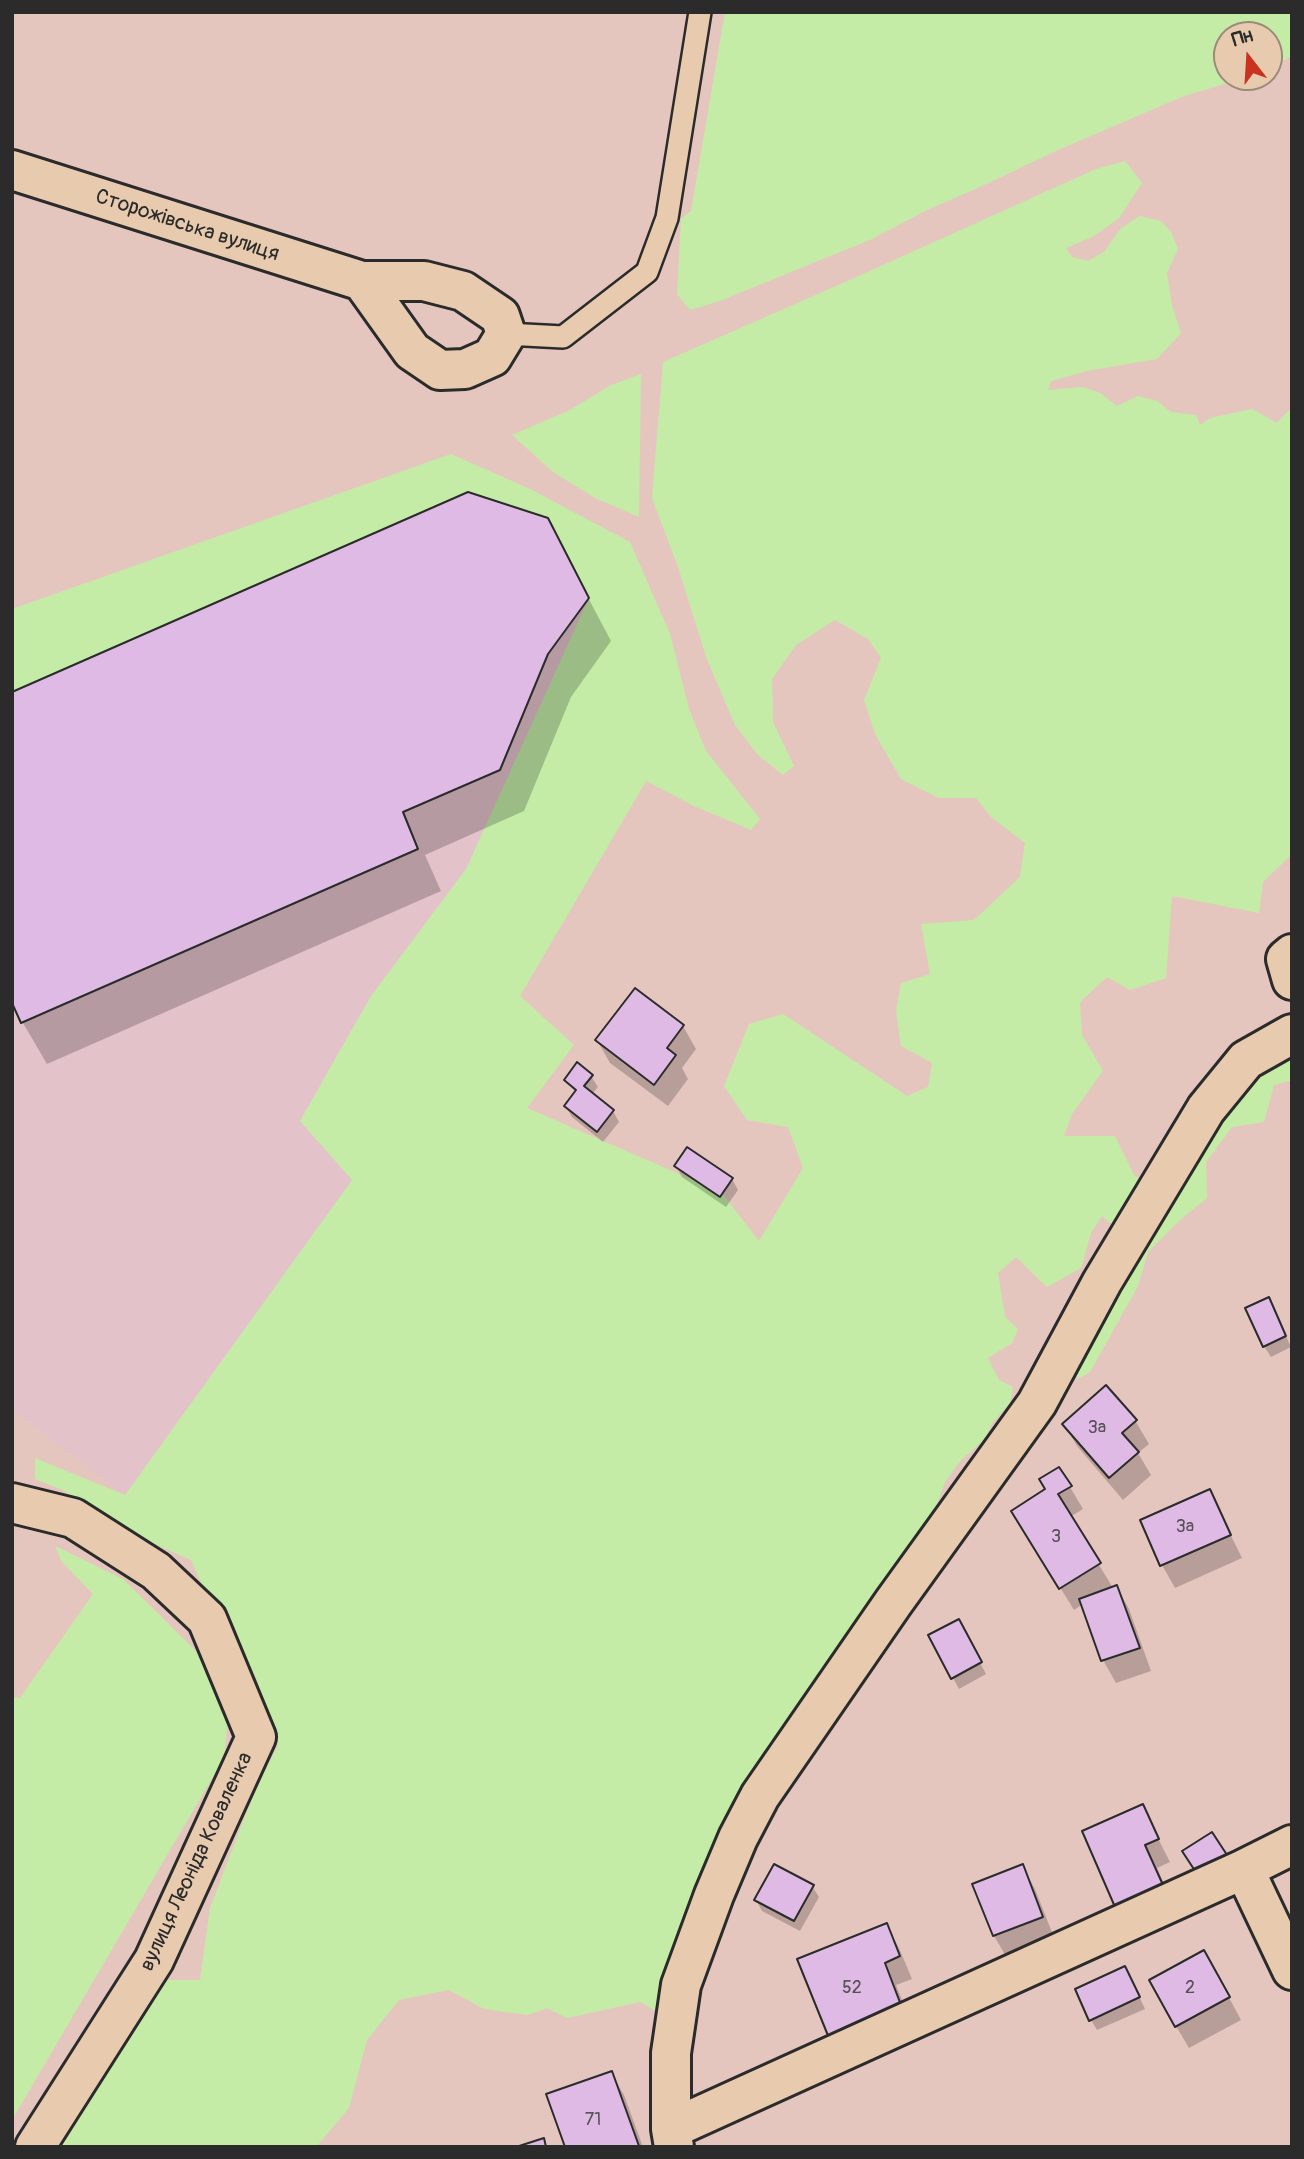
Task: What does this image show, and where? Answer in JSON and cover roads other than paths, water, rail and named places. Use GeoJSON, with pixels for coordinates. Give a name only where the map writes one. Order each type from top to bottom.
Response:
{"type":"FeatureCollection","features":[{"type":"Feature","properties":{"kind":"street","name":"Сторожівська вулиця"},"geometry":{"type":"LineString","coordinates":[[12,170],[362,281],[424,281],[463,291],[500,316],[506,334]]}},
{"type":"Feature","properties":{"kind":"street"},"geometry":{"type":"LineString","coordinates":[[362,281],[412,351],[440,370],[465,369],[492,357],[506,334]]}},
{"type":"Feature","properties":{"kind":"street"},"geometry":{"type":"LineString","coordinates":[[1292,1034],[1246,1060],[1206,1109],[1102,1282],[1037,1403],[893,1603],[760,1796],[738,1838],[714,1895],[681,1985],[671,2053],[672,2138],[1292,1845]]}},
{"type":"Feature","properties":{"kind":"street","name":"вулиця Леоніда Коваленка"},"geometry":{"type":"LineString","coordinates":[[12,1503],[73,1518],[156,1571],[207,1619],[256,1737],[154,1960],[36,2147]]}},
{"type":"Feature","properties":{"kind":"street"},"geometry":{"type":"LineString","coordinates":[[1244,1869],[1292,1970]]}},
{"type":"Feature","properties":{"kind":"lane"},"geometry":{"type":"LineString","coordinates":[[506,334],[563,337],[647,271],[667,218],[700,12]]}}]}
